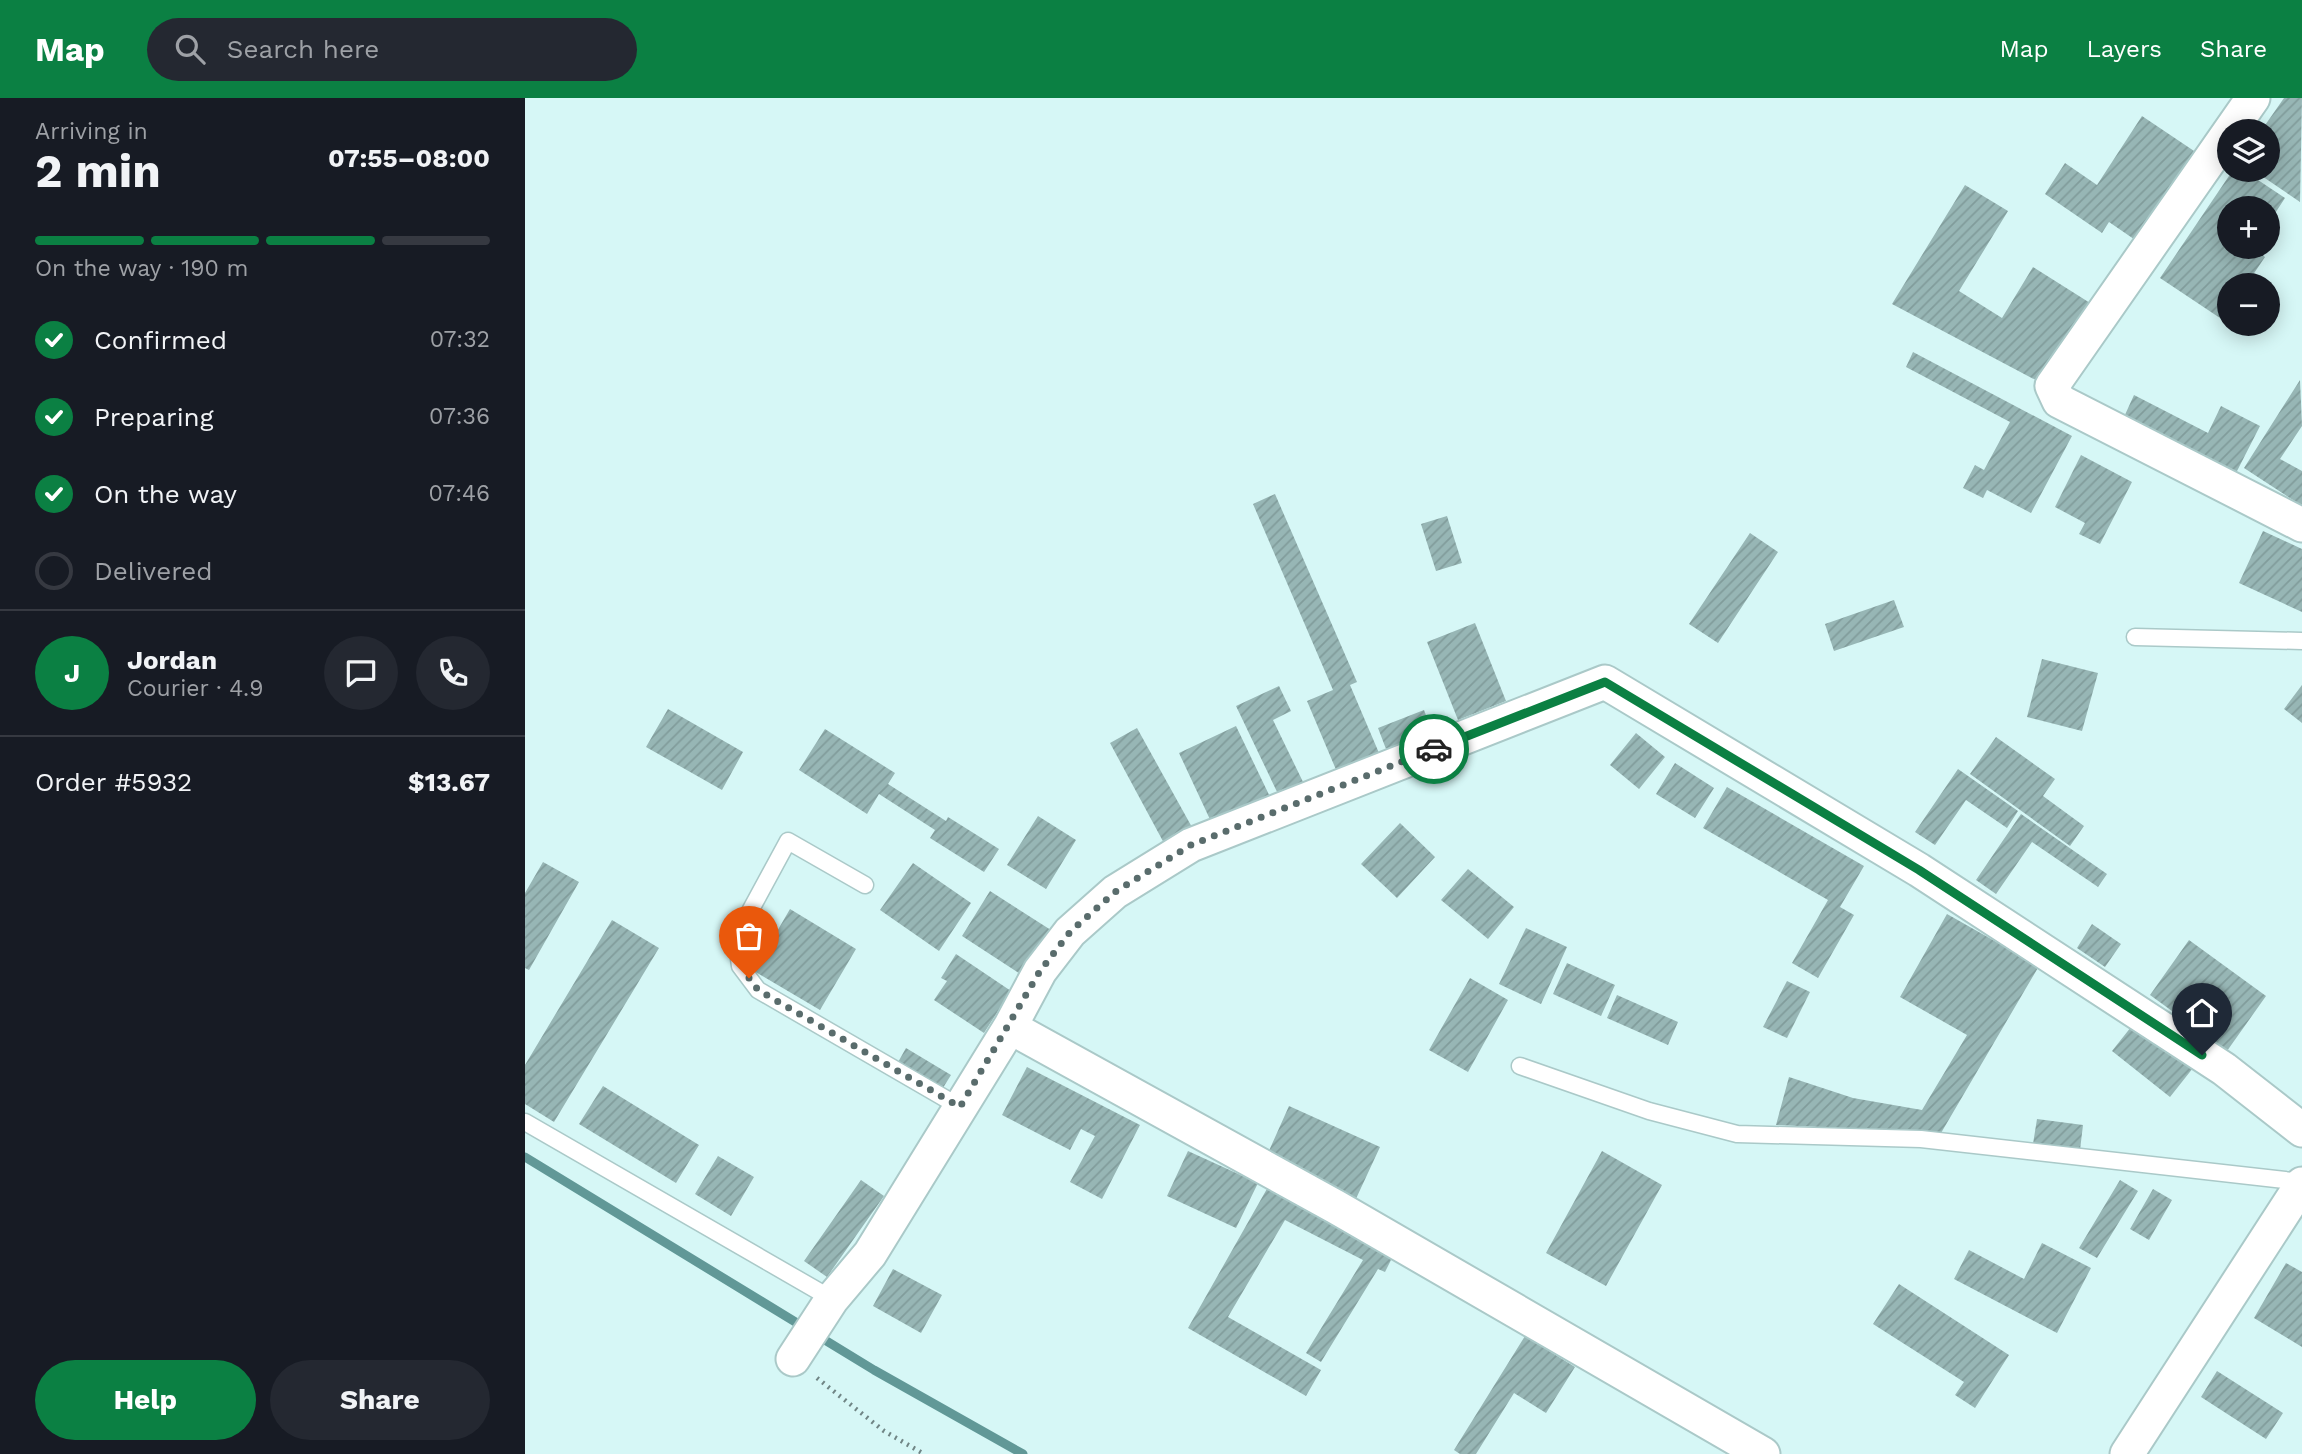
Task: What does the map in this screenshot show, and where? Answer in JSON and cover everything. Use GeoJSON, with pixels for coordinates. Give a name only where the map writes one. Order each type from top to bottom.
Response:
{"type":"FeatureCollection","features":[{"type":"Feature","properties":{"kind":"street"},"geometry":{"type":"LineString","coordinates":[[2253,98],[2052,386],[2059,401],[2302,525]]}},
{"type":"Feature","properties":{"kind":"street"},"geometry":{"type":"LineString","coordinates":[[793,1359],[832,1298],[870,1254],[1010,1027],[1040,971],[1070,932],[1115,892],[1191,845],[1605,682],[1919,870],[2224,1069],[2302,1130]]}},
{"type":"Feature","properties":{"kind":"street"},"geometry":{"type":"LineString","coordinates":[[1010,1027],[1336,1208],[1763,1454]]}},
{"type":"Feature","properties":{"kind":"street"},"geometry":{"type":"LineString","coordinates":[[2127,1454],[2290,1231],[2302,1183]]}},
{"type":"Feature","properties":{"kind":"lane"},"geometry":{"type":"LineString","coordinates":[[2136,637],[2302,640]]}},
{"type":"Feature","properties":{"kind":"lane"},"geometry":{"type":"LineString","coordinates":[[865,886],[789,841],[736,937],[740,966],[758,990],[960,1107]]}},
{"type":"Feature","properties":{"kind":"lane"},"geometry":{"type":"LineString","coordinates":[[1520,1066],[1649,1111],[1737,1134],[1921,1139],[2302,1183]]}},
{"type":"Feature","properties":{"kind":"lane"},"geometry":{"type":"LineString","coordinates":[[525,1122],[832,1298]]}},
{"type":"Feature","properties":{"kind":"path"},"geometry":{"type":"LineString","coordinates":[[793,1359],[884,1431],[924,1454]]}},
{"type":"Feature","properties":{"kind":"building"},"geometry":{"type":"Polygon","coordinates":[[[2284,98],[2302,98],[2300,202],[2271,182],[2280,182],[2280,119],[2269,119],[2284,98]]]}},
{"type":"Feature","properties":{"kind":"building"},"geometry":{"type":"Polygon","coordinates":[[[2142,116],[2203,157],[2144,246],[2109,222],[2102,233],[2045,194],[2065,163],[2097,185],[2142,116]]]}},
{"type":"Feature","properties":{"kind":"building"},"geometry":{"type":"Polygon","coordinates":[[[2225,182],[2261,182],[2285,198],[2280,206],[2280,196],[2217,196],[2217,259],[2264,259],[2254,273],[2217,273],[2217,316],[2160,278],[2225,182]]]}},
{"type":"Feature","properties":{"kind":"building"},"geometry":{"type":"Polygon","coordinates":[[[1965,185],[2008,211],[1959,291],[2002,318],[2033,267],[2098,308],[2045,385],[1892,304],[1965,185]]]}},
{"type":"Feature","properties":{"kind":"building"},"geometry":{"type":"Polygon","coordinates":[[[1913,352],[2072,436],[2031,513],[1987,490],[1983,498],[1963,488],[1975,465],[1984,470],[2010,422],[1906,367],[1913,352]]]}},
{"type":"Feature","properties":{"kind":"building"},"geometry":{"type":"Polygon","coordinates":[[[2300,380],[2302,426],[2280,459],[2302,471],[2302,506],[2244,468],[2300,380]]]}},
{"type":"Feature","properties":{"kind":"building"},"geometry":{"type":"Polygon","coordinates":[[[2134,395],[2208,433],[2221,406],[2260,426],[2235,475],[2124,417],[2134,395]]]}},
{"type":"Feature","properties":{"kind":"building"},"geometry":{"type":"Polygon","coordinates":[[[2081,455],[2132,482],[2100,544],[2079,534],[2085,523],[2055,507],[2081,455]]]}},
{"type":"Feature","properties":{"kind":"building"},"geometry":{"type":"Polygon","coordinates":[[[1275,494],[1357,682],[1350,685],[1379,753],[1337,772],[1307,701],[1333,690],[1253,504],[1275,494]]]}},
{"type":"Feature","properties":{"kind":"building"},"geometry":{"type":"Polygon","coordinates":[[[1447,516],[1462,563],[1436,571],[1421,524],[1447,516]]]}},
{"type":"Feature","properties":{"kind":"building"},"geometry":{"type":"Polygon","coordinates":[[[2263,531],[2302,549],[2302,612],[2239,583],[2263,531]]]}},
{"type":"Feature","properties":{"kind":"building"},"geometry":{"type":"Polygon","coordinates":[[[1750,533],[1778,552],[1718,643],[1689,624],[1750,533]]]}},
{"type":"Feature","properties":{"kind":"building"},"geometry":{"type":"Polygon","coordinates":[[[1894,600],[1904,627],[1834,651],[1825,624],[1894,600]]]}},
{"type":"Feature","properties":{"kind":"building"},"geometry":{"type":"Polygon","coordinates":[[[1475,623],[1506,701],[1458,720],[1427,642],[1475,623]]]}},
{"type":"Feature","properties":{"kind":"building"},"geometry":{"type":"Polygon","coordinates":[[[2042,659],[2098,673],[2082,731],[2027,717],[2042,659]]]}},
{"type":"Feature","properties":{"kind":"building"},"geometry":{"type":"Polygon","coordinates":[[[2302,685],[2302,723],[2284,709],[2302,685]]]}},
{"type":"Feature","properties":{"kind":"building"},"geometry":{"type":"Polygon","coordinates":[[[1279,686],[1291,711],[1273,720],[1304,784],[1279,796],[1236,706],[1279,686]]]}},
{"type":"Feature","properties":{"kind":"building"},"geometry":{"type":"Polygon","coordinates":[[[668,709],[743,752],[722,790],[646,747],[668,709]]]}},
{"type":"Feature","properties":{"kind":"building"},"geometry":{"type":"Polygon","coordinates":[[[1424,710],[1432,731],[1386,749],[1378,728],[1424,710]]]}},
{"type":"Feature","properties":{"kind":"building"},"geometry":{"type":"Polygon","coordinates":[[[1236,726],[1272,801],[1214,828],[1179,753],[1236,726]]]}},
{"type":"Feature","properties":{"kind":"building"},"geometry":{"type":"Polygon","coordinates":[[[1137,728],[1193,829],[1165,845],[1110,743],[1137,728]]]}},
{"type":"Feature","properties":{"kind":"building"},"geometry":{"type":"Polygon","coordinates":[[[825,729],[895,773],[888,784],[946,821],[948,817],[999,849],[984,872],[930,838],[935,830],[879,794],[867,814],[799,770],[825,729]]]}},
{"type":"Feature","properties":{"kind":"building"},"geometry":{"type":"Polygon","coordinates":[[[1636,733],[1665,757],[1639,789],[1610,765],[1636,733]]]}},
{"type":"Feature","properties":{"kind":"building"},"geometry":{"type":"Polygon","coordinates":[[[1996,737],[2055,779],[2043,796],[2084,826],[2070,846],[1970,774],[1996,737]]]}},
{"type":"Feature","properties":{"kind":"building"},"geometry":{"type":"Polygon","coordinates":[[[1675,763],[1714,788],[1695,818],[1656,794],[1675,763]]]}},
{"type":"Feature","properties":{"kind":"building"},"geometry":{"type":"Polygon","coordinates":[[[1958,769],[2018,811],[2007,828],[1966,800],[1935,845],[1915,832],[1958,769]]]}},
{"type":"Feature","properties":{"kind":"building"},"geometry":{"type":"Polygon","coordinates":[[[1727,787],[1864,866],[1840,907],[1854,915],[1818,978],[1792,963],[1828,900],[1703,828],[1727,787]]]}},
{"type":"Feature","properties":{"kind":"building"},"geometry":{"type":"Polygon","coordinates":[[[2021,814],[2107,874],[2098,887],[2032,842],[1996,894],[1976,880],[2021,814]]]}},
{"type":"Feature","properties":{"kind":"building"},"geometry":{"type":"Polygon","coordinates":[[[1038,816],[1076,840],[1046,889],[1007,865],[1038,816]]]}},
{"type":"Feature","properties":{"kind":"building"},"geometry":{"type":"Polygon","coordinates":[[[1400,823],[1435,857],[1397,898],[1361,864],[1400,823]]]}},
{"type":"Feature","properties":{"kind":"building"},"geometry":{"type":"Polygon","coordinates":[[[543,862],[579,882],[529,970],[525,968],[525,893],[543,862]]]}},
{"type":"Feature","properties":{"kind":"building"},"geometry":{"type":"Polygon","coordinates":[[[913,863],[971,903],[939,951],[880,910],[913,863]]]}},
{"type":"Feature","properties":{"kind":"building"},"geometry":{"type":"Polygon","coordinates":[[[1468,869],[1514,907],[1488,939],[1441,900],[1468,869]]]}},
{"type":"Feature","properties":{"kind":"building"},"geometry":{"type":"Polygon","coordinates":[[[990,891],[1054,932],[1025,977],[962,936],[990,891]]]}},
{"type":"Feature","properties":{"kind":"building"},"geometry":{"type":"Polygon","coordinates":[[[790,909],[856,949],[820,1010],[754,971],[790,909]]]}},
{"type":"Feature","properties":{"kind":"building"},"geometry":{"type":"Polygon","coordinates":[[[1947,914],[2039,966],[1941,1133],[1776,1125],[1789,1077],[1853,1098],[1922,1110],[1967,1035],[1900,997],[1947,914]]]}},
{"type":"Feature","properties":{"kind":"building"},"geometry":{"type":"Polygon","coordinates":[[[612,920],[659,948],[554,1122],[525,1104],[525,1065],[612,920]]]}},
{"type":"Feature","properties":{"kind":"building"},"geometry":{"type":"Polygon","coordinates":[[[2092,924],[2121,944],[2105,967],[2077,948],[2092,924]]]}},
{"type":"Feature","properties":{"kind":"building"},"geometry":{"type":"Polygon","coordinates":[[[1526,928],[1567,947],[1541,1004],[1499,984],[1526,928]]]}},
{"type":"Feature","properties":{"kind":"building"},"geometry":{"type":"Polygon","coordinates":[[[2189,940],[2266,996],[2227,1051],[2150,995],[2189,940]]]}},
{"type":"Feature","properties":{"kind":"building"},"geometry":{"type":"Polygon","coordinates":[[[956,954],[1011,991],[984,1033],[934,1000],[947,981],[941,978],[956,954]]]}},
{"type":"Feature","properties":{"kind":"building"},"geometry":{"type":"Polygon","coordinates":[[[1567,963],[1615,985],[1601,1016],[1553,994],[1567,963]]]}},
{"type":"Feature","properties":{"kind":"building"},"geometry":{"type":"Polygon","coordinates":[[[1470,978],[1508,1000],[1468,1072],[1429,1050],[1470,978]]]}},
{"type":"Feature","properties":{"kind":"building"},"geometry":{"type":"Polygon","coordinates":[[[1787,981],[1810,992],[1787,1038],[1763,1027],[1787,981]]]}},
{"type":"Feature","properties":{"kind":"building"},"geometry":{"type":"Polygon","coordinates":[[[1617,995],[1678,1022],[1668,1045],[1607,1018],[1617,995]]]}},
{"type":"Feature","properties":{"kind":"building"},"geometry":{"type":"Polygon","coordinates":[[[2135,1022],[2193,1068],[2170,1097],[2112,1051],[2135,1022]]]}},
{"type":"Feature","properties":{"kind":"building"},"geometry":{"type":"Polygon","coordinates":[[[906,1048],[951,1075],[941,1091],[897,1064],[906,1048]]]}},
{"type":"Feature","properties":{"kind":"building"},"geometry":{"type":"Polygon","coordinates":[[[1027,1067],[1140,1125],[1102,1199],[1070,1182],[1095,1136],[1081,1129],[1070,1150],[1002,1115],[1027,1067]]]}},
{"type":"Feature","properties":{"kind":"building"},"geometry":{"type":"Polygon","coordinates":[[[603,1086],[699,1145],[676,1183],[579,1124],[603,1086]]]}},
{"type":"Feature","properties":{"kind":"building"},"geometry":{"type":"Polygon","coordinates":[[[1289,1106],[1380,1147],[1354,1203],[1264,1162],[1289,1106]]]}},
{"type":"Feature","properties":{"kind":"building"},"geometry":{"type":"Polygon","coordinates":[[[2037,1119],[2083,1125],[2080,1150],[2033,1144],[2037,1119]]]}},
{"type":"Feature","properties":{"kind":"building"},"geometry":{"type":"Polygon","coordinates":[[[1188,1151],[1258,1183],[1236,1228],[1167,1196],[1188,1151]]]}},
{"type":"Feature","properties":{"kind":"building"},"geometry":{"type":"Polygon","coordinates":[[[1602,1151],[1662,1185],[1606,1286],[1546,1253],[1602,1151]]]}},
{"type":"Feature","properties":{"kind":"building"},"geometry":{"type":"Polygon","coordinates":[[[718,1156],[754,1177],[731,1216],[695,1194],[718,1156]]]}},
{"type":"Feature","properties":{"kind":"building"},"geometry":{"type":"Polygon","coordinates":[[[861,1180],[884,1196],[827,1277],[804,1261],[861,1180]]]}},
{"type":"Feature","properties":{"kind":"building"},"geometry":{"type":"Polygon","coordinates":[[[2120,1180],[2138,1191],[2097,1258],[2079,1248],[2120,1180]]]}},
{"type":"Feature","properties":{"kind":"building"},"geometry":{"type":"Polygon","coordinates":[[[1268,1187],[1394,1254],[1385,1272],[1378,1269],[1321,1362],[1306,1353],[1363,1260],[1285,1220],[1228,1317],[1321,1370],[1306,1396],[1188,1328],[1268,1187]]]}},
{"type":"Feature","properties":{"kind":"building"},"geometry":{"type":"Polygon","coordinates":[[[2153,1189],[2172,1200],[2149,1240],[2130,1229],[2153,1189]]]}},
{"type":"Feature","properties":{"kind":"building"},"geometry":{"type":"Polygon","coordinates":[[[2042,1243],[2091,1268],[2057,1333],[1954,1279],[1969,1250],[2024,1279],[2042,1243]]]}},
{"type":"Feature","properties":{"kind":"building"},"geometry":{"type":"Polygon","coordinates":[[[2286,1263],[2302,1272],[2302,1347],[2254,1318],[2286,1263]]]}},
{"type":"Feature","properties":{"kind":"building"},"geometry":{"type":"Polygon","coordinates":[[[893,1269],[942,1295],[921,1333],[873,1306],[893,1269]]]}},
{"type":"Feature","properties":{"kind":"building"},"geometry":{"type":"Polygon","coordinates":[[[1899,1284],[2009,1355],[1975,1408],[1955,1395],[1964,1382],[1873,1324],[1899,1284]]]}},
{"type":"Feature","properties":{"kind":"building"},"geometry":{"type":"Polygon","coordinates":[[[1525,1336],[1575,1367],[1546,1413],[1514,1393],[1476,1454],[1460,1454],[1454,1450],[1525,1336]]]}},
{"type":"Feature","properties":{"kind":"building"},"geometry":{"type":"Polygon","coordinates":[[[2217,1371],[2283,1413],[2266,1439],[2201,1397],[2217,1371]]]}},
{"type":"Feature","properties":{"kind":"waterway"},"geometry":{"type":"LineString","coordinates":[[525,1157],[874,1370],[1023,1454]]}},
{"type":"Feature","properties":{"kind":"way so far"},"geometry":{"type":"LineString","coordinates":[[749,978],[758,990],[960,1107],[1010,1027],[1040,971],[1070,932],[1115,892],[1191,845],[1434,749]]}},
{"type":"Feature","properties":{"kind":"route"},"geometry":{"type":"LineString","coordinates":[[1434,749],[1605,682],[1919,870],[2202,1055]]}}]}
